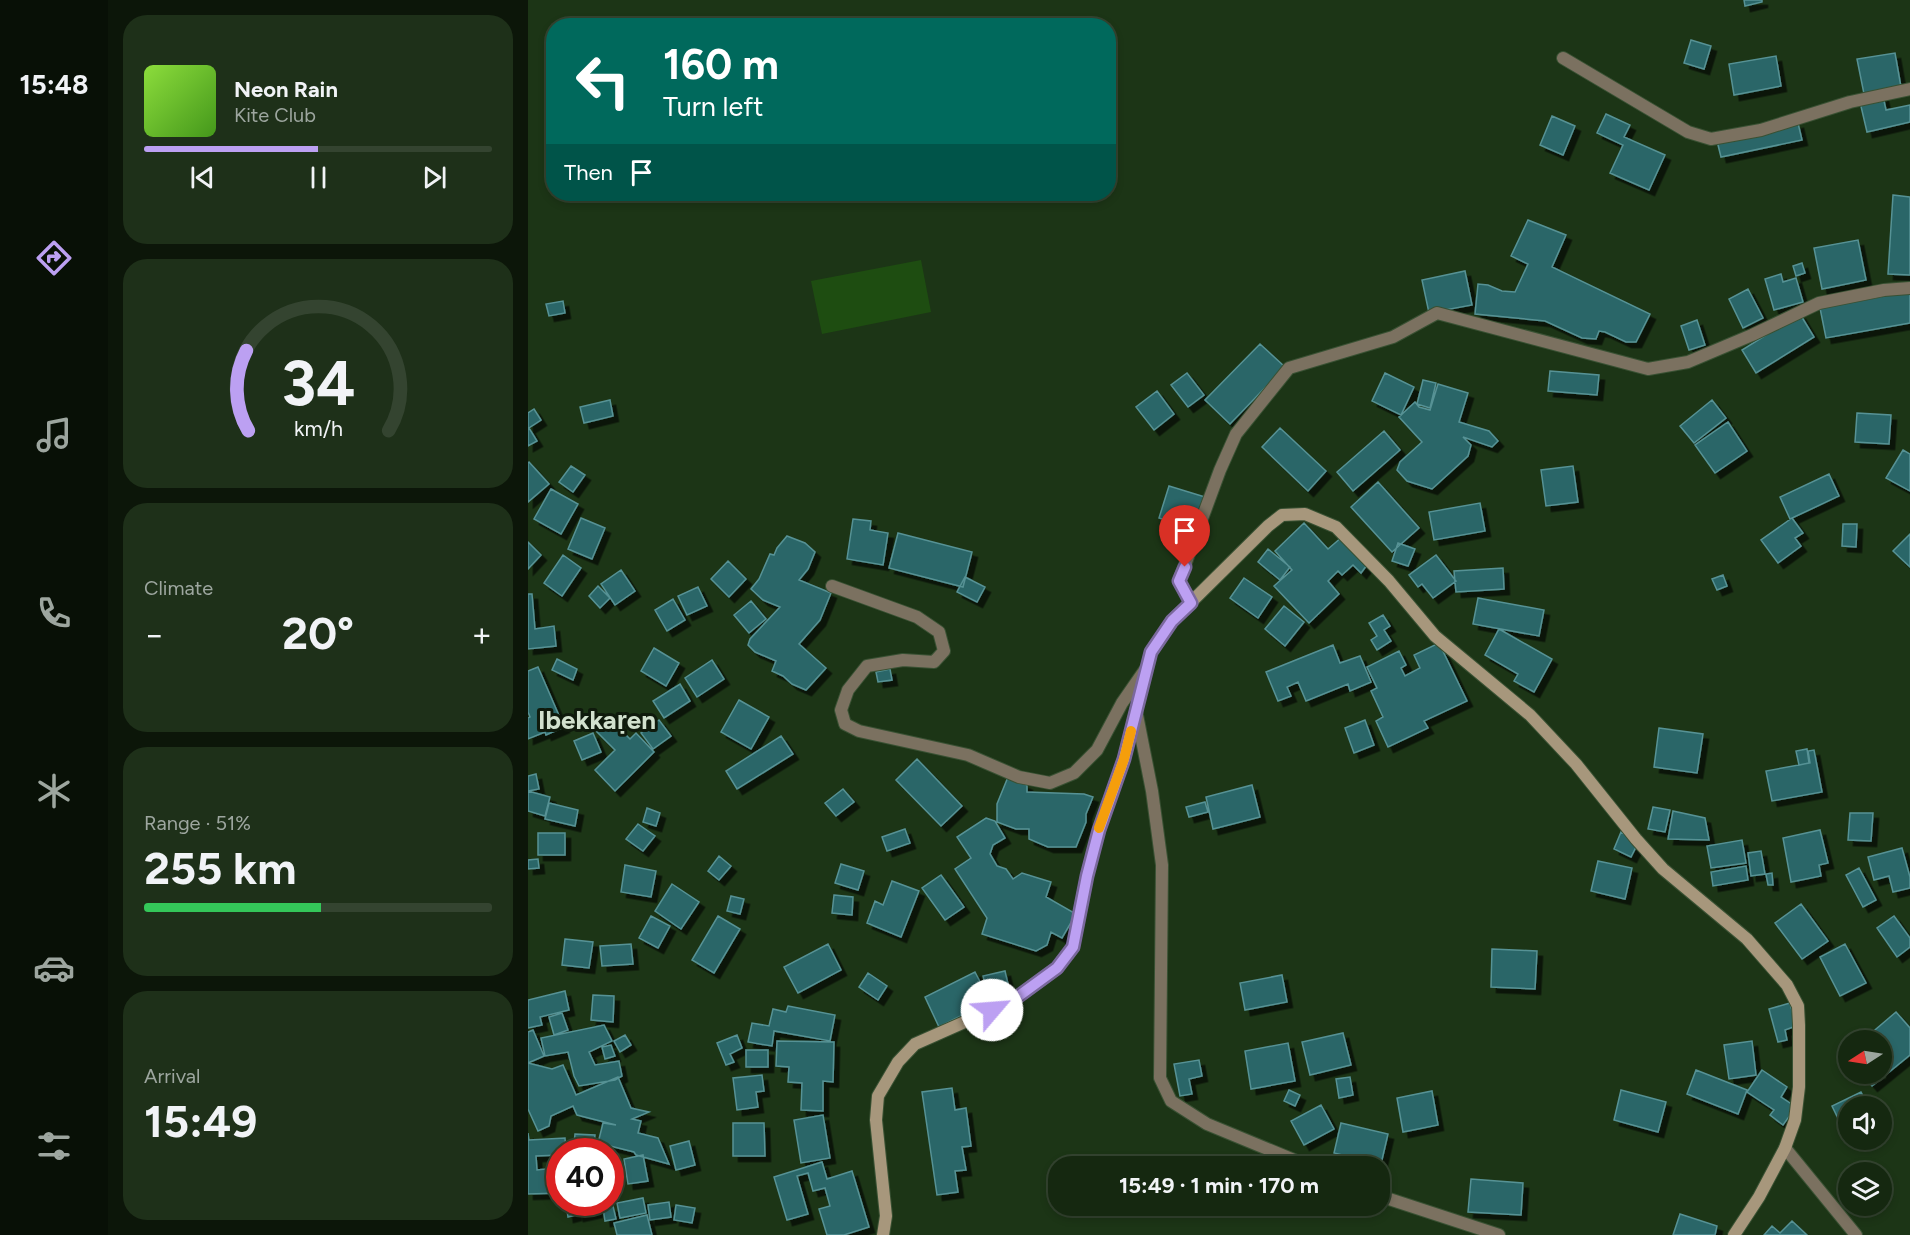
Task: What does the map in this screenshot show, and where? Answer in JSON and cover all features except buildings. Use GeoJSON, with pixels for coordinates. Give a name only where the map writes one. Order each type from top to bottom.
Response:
{"type":"FeatureCollection","features":[{"type":"Feature","properties":{"kind":"street"},"geometry":{"type":"LineString","coordinates":[[1563,57],[1688,132],[1711,139],[1761,130],[1850,102],[1910,89]]}},
{"type":"Feature","properties":{"kind":"street"},"geometry":{"type":"LineString","coordinates":[[1191,603],[1179,581],[1220,470],[1236,434],[1289,368],[1394,337],[1437,313],[1648,369],[1689,362],[1819,303],[1884,290],[1910,288]]}},
{"type":"Feature","properties":{"kind":"street"},"geometry":{"type":"LineString","coordinates":[[883,1235],[886,1216],[876,1120],[878,1096],[898,1062],[915,1044],[1012,1001],[1057,968],[1073,947],[1099,830],[1124,759],[1151,652],[1167,629],[1191,603],[1268,526],[1282,515],[1305,514],[1336,526],[1389,581],[1435,636],[1530,715],[1576,764],[1663,869],[1746,939],[1787,985],[1798,1006],[1799,1088],[1795,1120],[1785,1148],[1759,1197],[1734,1235]]}},
{"type":"Feature","properties":{"kind":"street"},"geometry":{"type":"LineString","coordinates":[[832,586],[917,617],[939,632],[945,651],[934,662],[903,660],[867,666],[848,690],[841,710],[844,724],[859,731],[968,755],[1019,777],[1050,783],[1074,773],[1097,750],[1122,703],[1148,666]]}},
{"type":"Feature","properties":{"kind":"street"},"geometry":{"type":"LineString","coordinates":[[1136,710],[1152,791],[1162,865],[1160,1078],[1171,1101],[1208,1124],[1285,1156]]}},
{"type":"Feature","properties":{"kind":"street"},"geometry":{"type":"LineString","coordinates":[[1785,1148],[1856,1235]]}},
{"type":"Feature","properties":{"kind":"street"},"geometry":{"type":"LineString","coordinates":[[1390,1199],[1499,1235]]}},
{"type":"Feature","properties":{"kind":"green space"},"geometry":{"type":"Polygon","coordinates":[[[921,260],[931,312],[822,334],[811,281],[921,260]]]}},
{"type":"Feature","properties":{"kind":"slow traffic"},"geometry":{"type":"LineString","coordinates":[[1099,828],[1124,759],[1131,731]]}},
{"type":"Feature","properties":{"kind":"district","name":"Ibekkaṛen"},"geometry":{"type":"Point","coordinates":[597,720]}},
{"type":"Feature","properties":{"kind":"route"},"geometry":{"type":"LineString","coordinates":[[992,1010],[1012,1001],[1057,968],[1073,947],[1099,830],[1124,759],[1151,652],[1172,621],[1191,603],[1179,581],[1185,567]]}}]}
